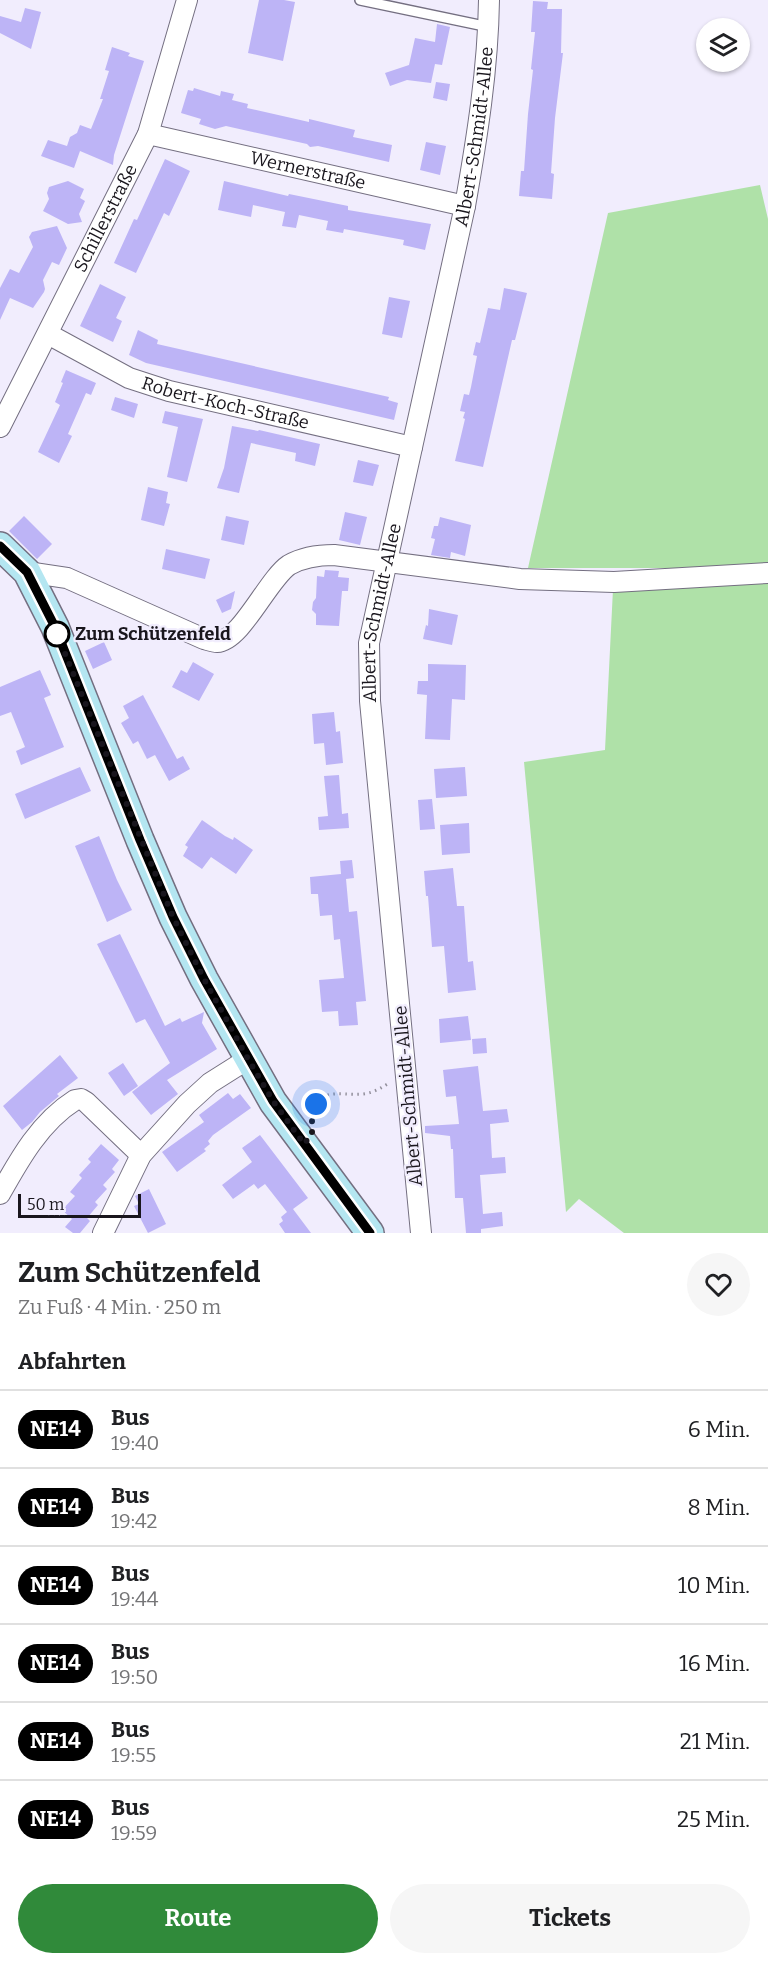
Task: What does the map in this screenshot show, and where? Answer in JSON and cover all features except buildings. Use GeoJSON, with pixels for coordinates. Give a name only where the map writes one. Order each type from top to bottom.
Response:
{"type":"FeatureCollection","features":[{"type":"Feature","properties":{"kind":"street","name":"Schillerstraße"},"geometry":{"type":"LineString","coordinates":[[0,427],[148,134],[187,0]]}},
{"type":"Feature","properties":{"kind":"street","name":"Albert-Schmidt-Allee"},"geometry":{"type":"LineString","coordinates":[[421,1233],[370,700],[369,643],[465,206],[476,142],[489,27],[489,0]]}},
{"type":"Feature","properties":{"kind":"street","name":"Wernerstraße"},"geometry":{"type":"LineString","coordinates":[[148,134],[465,206]]}},
{"type":"Feature","properties":{"kind":"street","name":"Robert-Koch-Straße"},"geometry":{"type":"LineString","coordinates":[[48,334],[129,378],[169,391],[412,447]]}},
{"type":"Feature","properties":{"kind":"street"},"geometry":{"type":"LineString","coordinates":[[0,546],[27,572],[55,627],[173,917],[204,979],[273,1101],[370,1233]]}},
{"type":"Feature","properties":{"kind":"street"},"geometry":{"type":"LineString","coordinates":[[27,572],[68,579],[204,639],[217,642],[224,640],[241,626],[278,575],[290,565],[316,555],[520,579],[614,582],[768,573]]}},
{"type":"Feature","properties":{"kind":"street"},"geometry":{"type":"LineString","coordinates":[[103,1233],[141,1155],[202,1090],[248,1059]]}},
{"type":"Feature","properties":{"kind":"street"},"geometry":{"type":"LineString","coordinates":[[0,1194],[23,1153],[45,1127],[75,1100],[81,1099],[86,1102],[141,1155]]}},
{"type":"Feature","properties":{"kind":"lane"},"geometry":{"type":"LineString","coordinates":[[360,0],[489,27]]}},
{"type":"Feature","properties":{"kind":"path"},"geometry":{"type":"LineString","coordinates":[[304,1144],[312,1134],[314,1110],[320,1098],[326,1094],[373,1092],[406,1073]]}},
{"type":"Feature","properties":{"kind":"green space"},"geometry":{"type":"Polygon","coordinates":[[[760,185],[768,219],[768,563],[678,568],[528,568],[608,213],[760,185]]]}},
{"type":"Feature","properties":{"kind":"green space"},"geometry":{"type":"Polygon","coordinates":[[[768,577],[768,1233],[624,1233],[579,1199],[566,1212],[524,762],[605,750],[613,589],[768,577]]]}},
{"type":"Feature","properties":{"kind":"bus line","name":"NE14"},"geometry":{"type":"LineString","coordinates":[[0,546],[27,572],[55,627],[140,840],[173,917],[204,979],[273,1101],[370,1233]]}},
{"type":"Feature","properties":{"kind":"place","name":"Zum Schützenfeld"},"geometry":{"type":"Point","coordinates":[57,634]}},
{"type":"Feature","properties":{"kind":"route"},"geometry":{"type":"LineString","coordinates":[[57,634],[173,917],[248,1059],[273,1101],[304,1144],[312,1134],[312,1118],[316,1104]]}}]}
